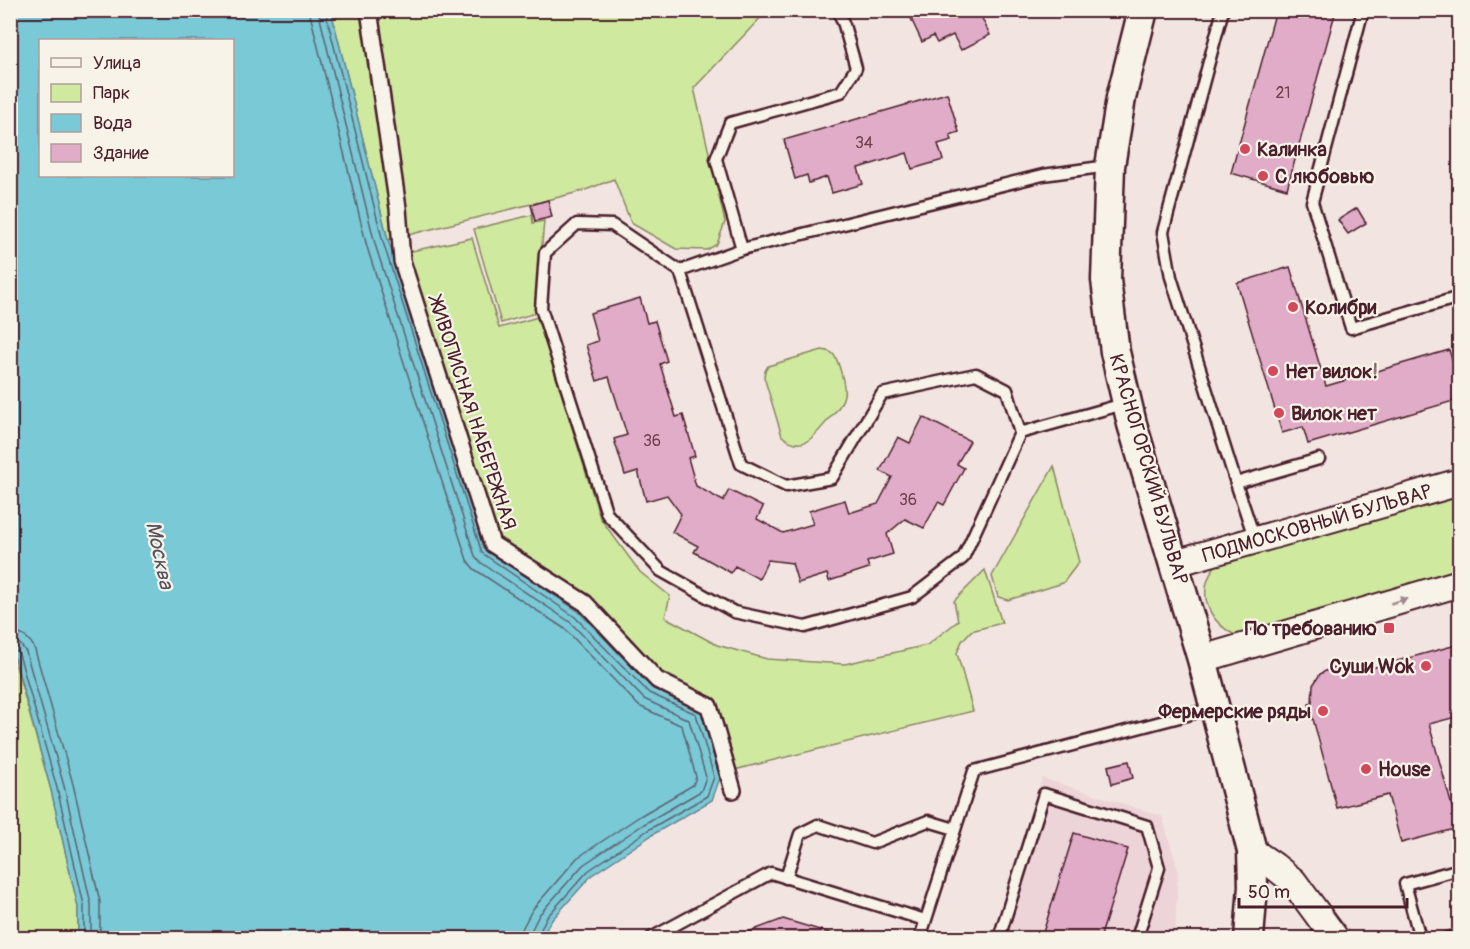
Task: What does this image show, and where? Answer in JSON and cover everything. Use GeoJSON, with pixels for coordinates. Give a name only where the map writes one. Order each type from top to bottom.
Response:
{"type":"FeatureCollection","features":[{"type":"Feature","properties":{"kind":"main road","name":"КРАСНОГОРСКИЙ БУЛЬВАР"},"geometry":{"type":"LineString","coordinates":[[1143,10],[1121,98],[1110,166],[1106,280],[1115,352],[1127,403],[1202,659],[1252,851],[1253,886],[1249,939]]}},
{"type":"Feature","properties":{"kind":"main road","name":"КРАСНОГОРСКИЙ БУЛЬВАР"},"geometry":{"type":"LineString","coordinates":[[1235,939],[1253,886]]}},
{"type":"Feature","properties":{"kind":"street","name":"ЖИВОПИСНАЯ НАБЕРЕЖНАЯ"},"geometry":{"type":"LineString","coordinates":[[369,10],[398,208],[402,261],[492,544],[585,603],[657,680],[709,706],[733,790]]}},
{"type":"Feature","properties":{"kind":"street","name":"ПОДМОСКОВНЫЙ БУЛЬВАР"},"geometry":{"type":"LineString","coordinates":[[1175,563],[1460,482]]}},
{"type":"Feature","properties":{"kind":"street"},"geometry":{"type":"LineString","coordinates":[[1202,659],[1460,584]]}},
{"type":"Feature","properties":{"kind":"street"},"geometry":{"type":"LineString","coordinates":[[1252,851],[1293,881],[1335,939]]}},
{"type":"Feature","properties":{"kind":"lane"},"geometry":{"type":"LineString","coordinates":[[742,249],[716,159],[730,123],[841,92],[856,68],[838,10]]}},
{"type":"Feature","properties":{"kind":"lane"},"geometry":{"type":"LineString","coordinates":[[1223,10],[1163,232],[1172,277],[1255,541]]}},
{"type":"Feature","properties":{"kind":"lane"},"geometry":{"type":"LineString","coordinates":[[1363,10],[1312,202],[1351,328],[1459,298]]}},
{"type":"Feature","properties":{"kind":"lane"},"geometry":{"type":"LineString","coordinates":[[680,271],[742,249],[1043,175],[1110,166]]}},
{"type":"Feature","properties":{"kind":"lane"},"geometry":{"type":"LineString","coordinates":[[577,224],[612,225],[680,271],[741,464],[786,486],[832,478],[882,394],[976,374],[1007,390],[1020,433],[963,558],[912,597],[805,627],[734,612],[661,571],[607,514],[541,308],[545,253],[577,224]]}},
{"type":"Feature","properties":{"kind":"lane"},"geometry":{"type":"LineString","coordinates":[[1020,433],[1127,403]]}},
{"type":"Feature","properties":{"kind":"lane"},"geometry":{"type":"LineString","coordinates":[[1236,483],[1319,459]]}},
{"type":"Feature","properties":{"kind":"lane"},"geometry":{"type":"LineString","coordinates":[[920,939],[974,771],[1214,708]]}},
{"type":"Feature","properties":{"kind":"lane"},"geometry":{"type":"LineString","coordinates":[[999,939],[1044,794],[1146,826],[1159,868],[1137,939]]}},
{"type":"Feature","properties":{"kind":"lane"},"geometry":{"type":"LineString","coordinates":[[786,878],[800,834],[818,825],[872,843],[928,820],[955,830]]}},
{"type":"Feature","properties":{"kind":"lane"},"geometry":{"type":"LineString","coordinates":[[1420,939],[1405,884],[1460,869]]}},
{"type":"Feature","properties":{"kind":"lane"},"geometry":{"type":"LineString","coordinates":[[651,939],[771,873],[926,920]]}},
{"type":"Feature","properties":{"kind":"lane"},"geometry":{"type":"LineString","coordinates":[[1447,939],[1460,935]]}},
{"type":"Feature","properties":{"kind":"shaded area"},"geometry":{"type":"Polygon","coordinates":[[[1042,778],[1162,816],[1178,869],[1175,938],[991,938],[1042,778]]]}},
{"type":"Feature","properties":{"kind":"green space"},"geometry":{"type":"Polygon","coordinates":[[[331,11],[767,11],[694,88],[725,222],[717,244],[707,250],[676,249],[631,223],[614,179],[583,191],[388,240],[331,11]]]}},
{"type":"Feature","properties":{"kind":"green space"},"geometry":{"type":"Polygon","coordinates":[[[532,215],[533,223],[544,221],[536,313],[501,323],[474,229],[532,215]]]}},
{"type":"Feature","properties":{"kind":"green space"},"geometry":{"type":"Polygon","coordinates":[[[472,238],[499,328],[538,317],[600,518],[640,572],[670,596],[665,617],[717,645],[767,659],[845,664],[927,645],[958,621],[954,601],[985,570],[1002,623],[971,631],[962,641],[957,653],[973,711],[734,770],[714,698],[660,675],[586,595],[496,539],[407,252],[472,238]]]}},
{"type":"Feature","properties":{"kind":"green space"},"geometry":{"type":"Polygon","coordinates":[[[822,350],[831,353],[836,358],[843,381],[843,399],[836,411],[814,436],[803,443],[790,441],[782,436],[764,377],[765,371],[768,366],[822,350]]]}},
{"type":"Feature","properties":{"kind":"green space"},"geometry":{"type":"Polygon","coordinates":[[[1054,466],[1079,562],[1063,583],[1008,600],[998,597],[992,576],[1054,466]]]}},
{"type":"Feature","properties":{"kind":"green space"},"geometry":{"type":"Polygon","coordinates":[[[1459,494],[1459,573],[1239,637],[1220,624],[1208,607],[1206,587],[1215,566],[1459,494]]]}},
{"type":"Feature","properties":{"kind":"green space"},"geometry":{"type":"Polygon","coordinates":[[[10,645],[51,790],[78,907],[78,938],[11,938],[10,645]]]}},
{"type":"Feature","properties":{"kind":"water","name":"Москва"},"geometry":{"type":"Polygon","coordinates":[[[10,11],[331,11],[388,240],[487,550],[579,612],[653,689],[701,710],[720,778],[712,800],[652,835],[592,875],[550,922],[542,938],[78,938],[78,907],[51,790],[11,645],[10,11]]]}},
{"type":"Feature","properties":{"kind":"building"},"geometry":{"type":"Polygon","coordinates":[[[907,10],[978,10],[990,35],[961,50],[953,35],[937,43],[933,36],[922,42],[907,10]]]}},
{"type":"Feature","properties":{"kind":"building"},"geometry":{"type":"Polygon","coordinates":[[[1276,10],[1336,10],[1287,189],[1231,173],[1276,10]]]}},
{"type":"Feature","properties":{"kind":"building"},"geometry":{"type":"Polygon","coordinates":[[[947,93],[959,132],[950,135],[952,140],[938,144],[943,160],[912,169],[907,153],[858,168],[863,184],[832,193],[827,177],[809,183],[807,175],[795,179],[784,140],[947,93]]]}},
{"type":"Feature","properties":{"kind":"building"},"geometry":{"type":"Polygon","coordinates":[[[548,200],[552,217],[535,221],[531,205],[548,200]]]}},
{"type":"Feature","properties":{"kind":"building"},"geometry":{"type":"Polygon","coordinates":[[[1357,208],[1366,223],[1348,234],[1338,220],[1357,208]]]}},
{"type":"Feature","properties":{"kind":"building"},"geometry":{"type":"Polygon","coordinates":[[[1290,267],[1326,386],[1449,350],[1460,385],[1460,399],[1308,444],[1303,427],[1282,433],[1237,283],[1290,267]]]}},
{"type":"Feature","properties":{"kind":"building"},"geometry":{"type":"Polygon","coordinates":[[[640,298],[647,323],[655,321],[667,361],[660,364],[676,417],[683,415],[695,456],[688,458],[696,486],[723,501],[729,490],[763,507],[757,519],[783,533],[813,524],[809,511],[845,500],[849,513],[878,504],[892,477],[880,471],[898,437],[910,443],[923,417],[970,441],[957,464],[964,468],[944,505],[938,502],[924,528],[905,519],[887,534],[893,554],[867,562],[869,568],[829,581],[827,574],[798,583],[792,563],[768,560],[759,579],[735,566],[731,573],[694,552],[698,546],[672,532],[681,514],[667,495],[646,501],[638,471],[625,475],[614,439],[627,435],[609,377],[597,381],[586,345],[598,341],[590,313],[640,298]]]}},
{"type":"Feature","properties":{"kind":"building"},"geometry":{"type":"Polygon","coordinates":[[[1460,644],[1460,716],[1429,724],[1458,828],[1401,843],[1388,795],[1337,808],[1309,704],[1312,703],[1313,685],[1320,674],[1331,668],[1353,673],[1460,644]]]}},
{"type":"Feature","properties":{"kind":"building"},"geometry":{"type":"Polygon","coordinates":[[[1129,761],[1133,778],[1112,784],[1108,766],[1129,761]]]}},
{"type":"Feature","properties":{"kind":"building"},"geometry":{"type":"Polygon","coordinates":[[[1074,833],[1128,849],[1100,939],[1041,939],[1074,833]]]}},
{"type":"Feature","properties":{"kind":"building"},"geometry":{"type":"Polygon","coordinates":[[[783,919],[833,934],[832,939],[736,939],[735,937],[783,919]]]}},
{"type":"Feature","properties":{"kind":"place","name":"Калинка"},"geometry":{"type":"Point","coordinates":[1245,149]}},
{"type":"Feature","properties":{"kind":"place","name":"С любовью"},"geometry":{"type":"Point","coordinates":[1263,176]}},
{"type":"Feature","properties":{"kind":"place","name":"Колибри"},"geometry":{"type":"Point","coordinates":[1293,307]}},
{"type":"Feature","properties":{"kind":"place","name":"Нет вилок!"},"geometry":{"type":"Point","coordinates":[1273,371]}},
{"type":"Feature","properties":{"kind":"place","name":"Вилок нет"},"geometry":{"type":"Point","coordinates":[1279,413]}},
{"type":"Feature","properties":{"kind":"place","name":"По требованию"},"geometry":{"type":"Point","coordinates":[1389,628]}},
{"type":"Feature","properties":{"kind":"place","name":"Суши Wok"},"geometry":{"type":"Point","coordinates":[1426,666]}},
{"type":"Feature","properties":{"kind":"place","name":"Фермерские ряды"},"geometry":{"type":"Point","coordinates":[1323,711]}},
{"type":"Feature","properties":{"kind":"place","name":"House"},"geometry":{"type":"Point","coordinates":[1366,769]}}]}
